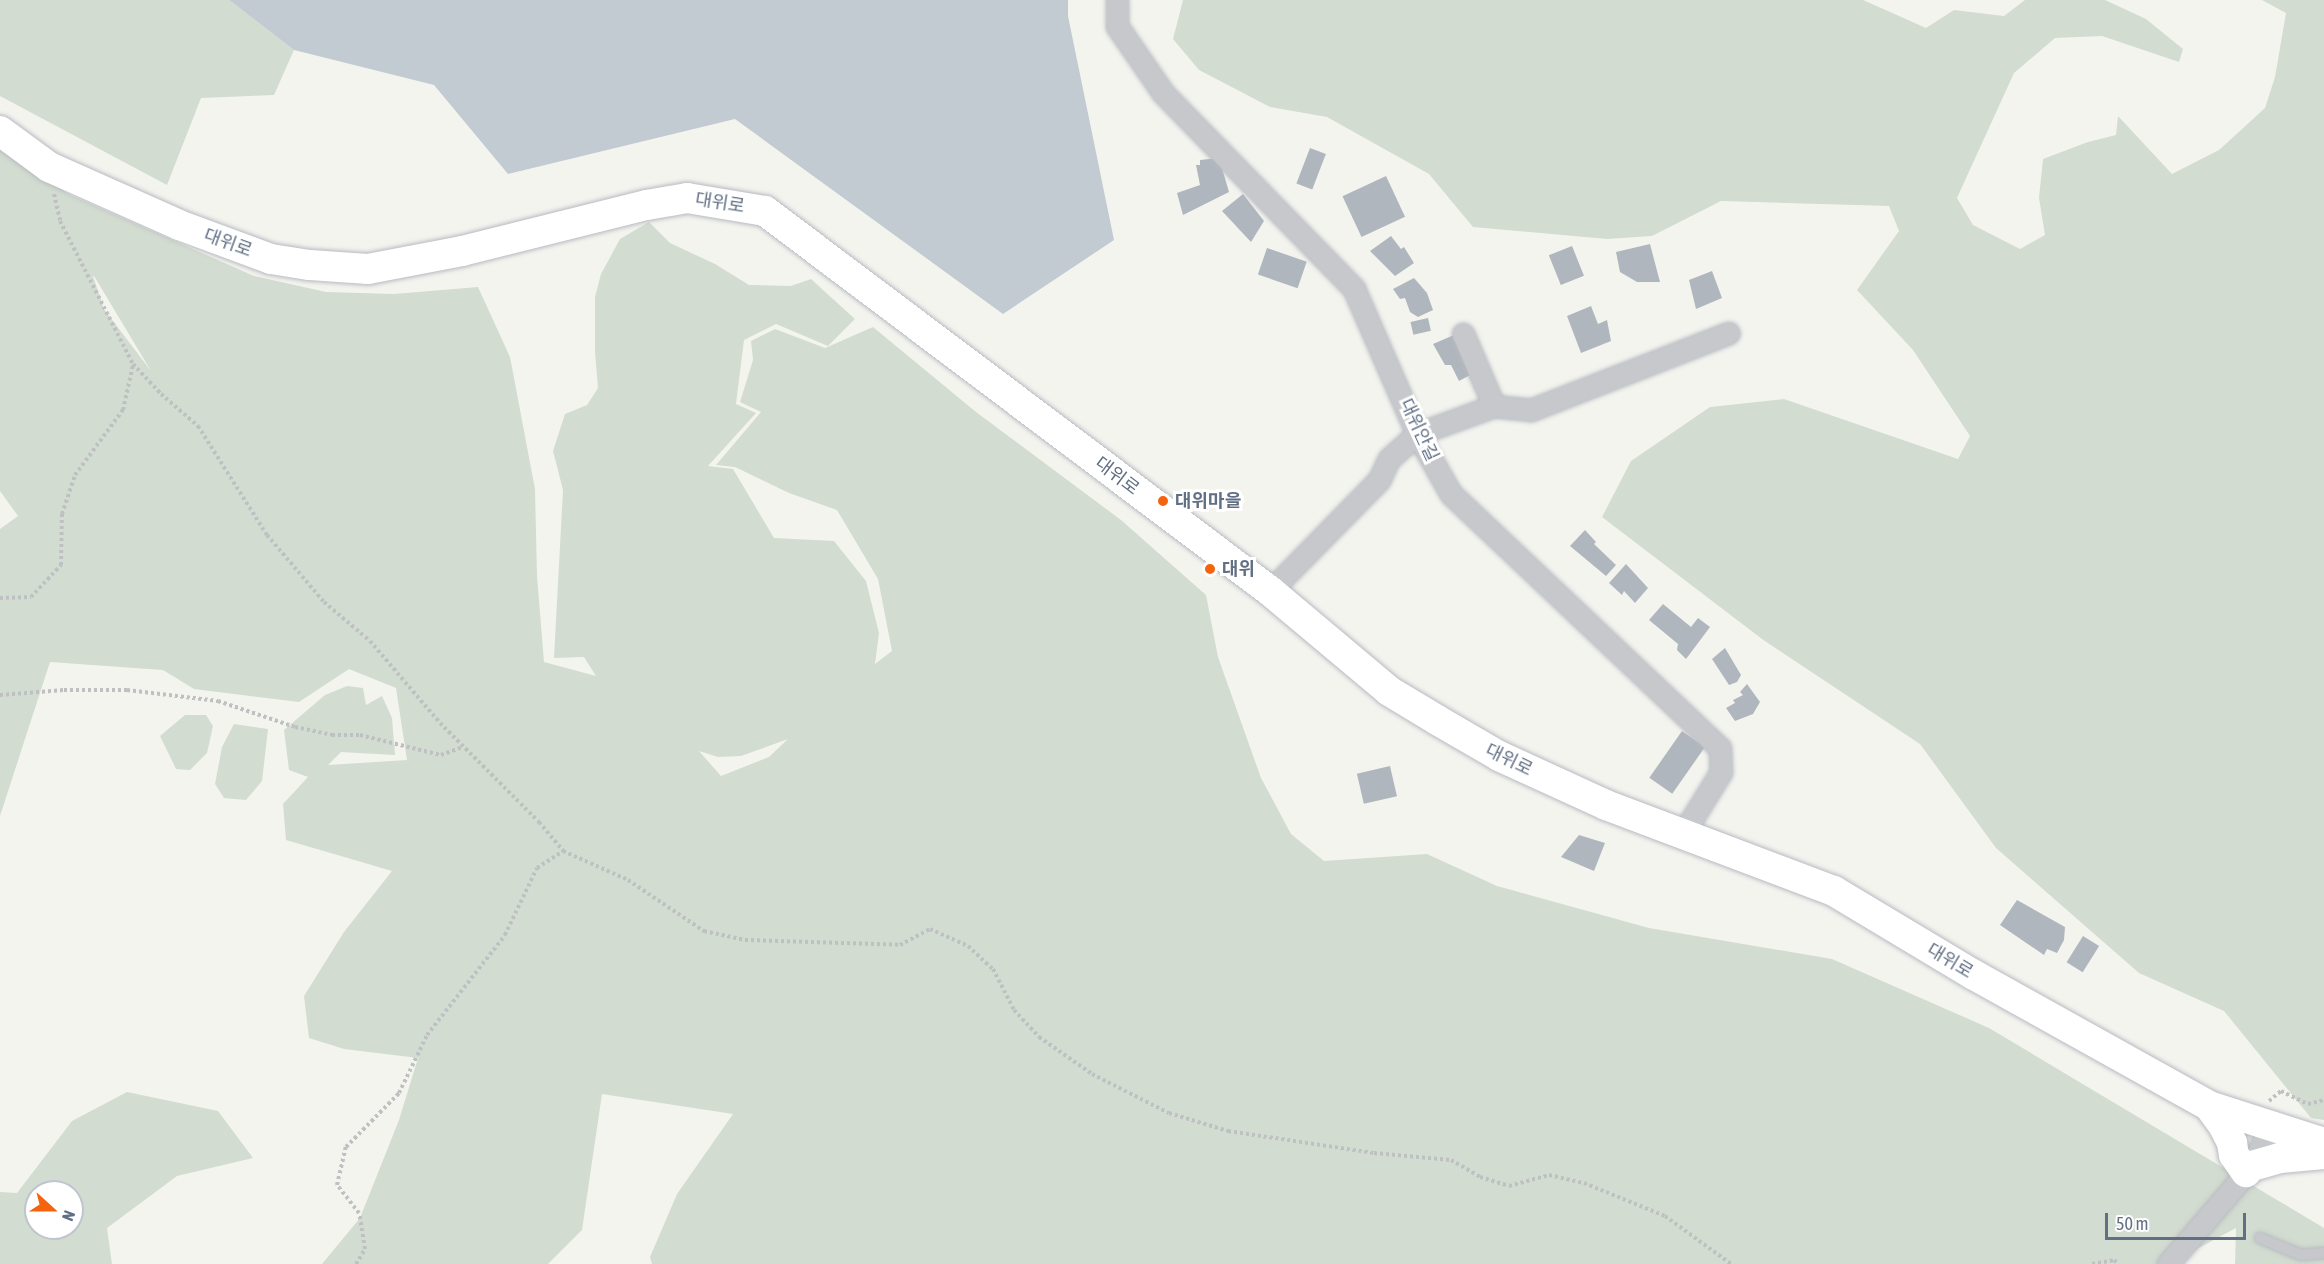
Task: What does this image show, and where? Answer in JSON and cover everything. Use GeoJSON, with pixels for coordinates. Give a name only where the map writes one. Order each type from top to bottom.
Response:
{"type":"FeatureCollection","features":[{"type":"Feature","properties":{"kind":"main road","name":"대위로"},"geometry":{"type":"LineString","coordinates":[[0,130],[49,167],[179,225],[271,259],[333,267],[368,269],[462,251],[647,205],[687,198],[765,211],[1270,591],[1389,691],[1499,756],[1606,804],[1834,891],[1974,975],[2210,1106],[2324,1143]]}},
{"type":"Feature","properties":{"kind":"main road"},"geometry":{"type":"LineString","coordinates":[[2210,1106],[2232,1143],[2234,1155],[2249,1169],[2280,1158],[2324,1154]]}},
{"type":"Feature","properties":{"kind":"street","name":"대위안길"},"geometry":{"type":"LineString","coordinates":[[1117,0],[1117,26],[1163,93],[1354,289],[1417,434],[1451,494],[1720,748],[1721,772],[1684,832]]}},
{"type":"Feature","properties":{"kind":"street"},"geometry":{"type":"LineString","coordinates":[[1270,591],[1379,480],[1389,459],[1417,434],[1494,406],[1531,410],[1728,333]]}},
{"type":"Feature","properties":{"kind":"street"},"geometry":{"type":"LineString","coordinates":[[1463,334],[1494,406]]}},
{"type":"Feature","properties":{"kind":"street"},"geometry":{"type":"LineString","coordinates":[[2168,1264],[2249,1169],[2270,1126]]}},
{"type":"Feature","properties":{"kind":"lane"},"geometry":{"type":"LineString","coordinates":[[2260,1238],[2301,1255],[2324,1253]]}},
{"type":"Feature","properties":{"kind":"path"},"geometry":{"type":"LineString","coordinates":[[49,167],[60,221],[133,364],[161,394],[198,426],[267,535],[324,602],[370,641],[464,747],[539,822],[563,852],[627,880],[704,931],[745,940],[900,945],[930,929],[968,946],[993,969],[1014,1010],[1039,1037],[1092,1074],[1169,1113],[1228,1131],[1374,1153],[1451,1160],[1480,1177],[1509,1186],[1549,1175],[1584,1183],[1665,1216],[1731,1264]]}},
{"type":"Feature","properties":{"kind":"path"},"geometry":{"type":"LineString","coordinates":[[0,598],[31,597],[61,565],[62,514],[75,475],[123,410],[133,364]]}},
{"type":"Feature","properties":{"kind":"path"},"geometry":{"type":"LineString","coordinates":[[0,695],[64,690],[127,690],[218,700],[295,728],[332,735],[360,735],[441,754],[464,747]]}},
{"type":"Feature","properties":{"kind":"path"},"geometry":{"type":"LineString","coordinates":[[356,1264],[365,1249],[359,1213],[337,1185],[346,1147],[399,1093],[427,1035],[505,935],[537,868],[563,852]]}},
{"type":"Feature","properties":{"kind":"path"},"geometry":{"type":"LineString","coordinates":[[2092,1264],[2114,1260],[2118,1264]]}},
{"type":"Feature","properties":{"kind":"shaded area"},"geometry":{"type":"Polygon","coordinates":[[[0,0],[229,0],[294,50],[274,95],[201,98],[167,185],[0,96],[0,0]]]}},
{"type":"Feature","properties":{"kind":"shaded area"},"geometry":{"type":"Polygon","coordinates":[[[229,0],[1068,0],[1068,16],[1114,240],[1003,314],[735,119],[508,174],[434,85],[294,50],[229,0]]]}},
{"type":"Feature","properties":{"kind":"shaded area"},"geometry":{"type":"Polygon","coordinates":[[[1183,0],[1863,0],[1926,28],[1954,10],[2004,16],[2025,0],[2105,0],[2146,19],[2183,49],[2179,62],[2102,36],[2055,38],[2014,73],[1957,198],[1973,225],[2020,249],[2045,235],[2039,198],[2043,159],[2088,142],[2116,135],[2118,116],[2172,174],[2219,150],[2265,108],[2275,77],[2286,13],[2262,0],[2324,0],[2324,1120],[2311,1118],[2224,1011],[2139,973],[1996,848],[1920,744],[1762,639],[1602,517],[1631,461],[1710,407],[1784,399],[1958,459],[1970,436],[1913,350],[1857,290],[1899,231],[1889,206],[1721,201],[1652,236],[1607,239],[1473,227],[1429,174],[1327,117],[1270,107],[1199,70],[1173,39],[1183,0]]]}},
{"type":"Feature","properties":{"kind":"shaded area"},"geometry":{"type":"Polygon","coordinates":[[[0,146],[68,194],[254,276],[326,292],[394,294],[478,287],[510,357],[535,489],[537,576],[544,662],[596,676],[584,657],[554,658],[563,490],[553,451],[565,414],[587,405],[598,388],[595,352],[595,297],[601,274],[620,239],[649,222],[670,243],[715,264],[749,285],[791,286],[811,279],[855,319],[828,346],[776,324],[744,340],[736,404],[756,413],[708,466],[733,469],[774,538],[834,541],[866,581],[879,633],[875,664],[892,651],[878,579],[837,510],[789,493],[735,467],[716,465],[761,412],[740,402],[753,360],[751,341],[775,329],[825,348],[873,327],[976,412],[1121,520],[1206,595],[1218,657],[1261,778],[1291,834],[1324,861],[1427,854],[1497,886],[1649,928],[1832,959],[1989,1028],[2324,1228],[2324,1264],[2235,1264],[2236,1228],[2169,1264],[652,1264],[650,1257],[677,1194],[733,1114],[602,1094],[582,1230],[548,1264],[322,1264],[360,1218],[399,1120],[418,1058],[344,1049],[309,1038],[304,996],[344,932],[392,871],[286,840],[283,804],[308,777],[289,770],[284,730],[325,695],[347,686],[363,688],[366,705],[382,696],[392,718],[395,755],[341,752],[328,765],[407,760],[396,688],[349,669],[299,702],[194,689],[163,670],[50,662],[0,816],[0,529],[18,516],[0,491],[0,146]],[[94,276],[104,309],[151,371],[94,276]],[[788,739],[741,756],[718,757],[699,751],[721,776],[769,757],[788,739]]]}},
{"type":"Feature","properties":{"kind":"shaded area"},"geometry":{"type":"Polygon","coordinates":[[[185,715],[206,715],[213,726],[207,753],[190,770],[176,769],[160,736],[185,715]]]}},
{"type":"Feature","properties":{"kind":"shaded area"},"geometry":{"type":"Polygon","coordinates":[[[234,724],[268,729],[262,781],[246,800],[224,798],[215,784],[222,747],[234,724]]]}},
{"type":"Feature","properties":{"kind":"shaded area"},"geometry":{"type":"Polygon","coordinates":[[[127,1092],[218,1111],[253,1158],[177,1176],[107,1228],[112,1264],[0,1264],[0,1192],[17,1193],[24,1184],[24,1240],[84,1240],[84,1180],[27,1180],[72,1121],[127,1092]]]}},
{"type":"Feature","properties":{"kind":"building"},"geometry":{"type":"Polygon","coordinates":[[[1310,148],[1326,154],[1312,190],[1296,183],[1310,148]]]}},
{"type":"Feature","properties":{"kind":"building"},"geometry":{"type":"Polygon","coordinates":[[[1219,158],[1229,192],[1183,215],[1177,193],[1200,185],[1196,165],[1200,165],[1200,160],[1219,158]]]}},
{"type":"Feature","properties":{"kind":"building"},"geometry":{"type":"Polygon","coordinates":[[[1386,176],[1405,217],[1362,237],[1342,196],[1386,176]]]}},
{"type":"Feature","properties":{"kind":"building"},"geometry":{"type":"Polygon","coordinates":[[[1243,194],[1264,221],[1251,242],[1222,211],[1243,194]]]}},
{"type":"Feature","properties":{"kind":"building"},"geometry":{"type":"Polygon","coordinates":[[[1391,236],[1401,249],[1404,247],[1414,263],[1395,276],[1370,251],[1391,236]]]}},
{"type":"Feature","properties":{"kind":"building"},"geometry":{"type":"Polygon","coordinates":[[[1650,244],[1660,282],[1637,282],[1620,272],[1616,252],[1650,244]]]}},
{"type":"Feature","properties":{"kind":"building"},"geometry":{"type":"Polygon","coordinates":[[[1572,246],[1584,276],[1561,285],[1549,255],[1572,246]]]}},
{"type":"Feature","properties":{"kind":"building"},"geometry":{"type":"Polygon","coordinates":[[[1267,248],[1307,262],[1298,288],[1258,274],[1267,248]]]}},
{"type":"Feature","properties":{"kind":"building"},"geometry":{"type":"Polygon","coordinates":[[[1712,271],[1722,298],[1696,309],[1689,280],[1712,271]]]}},
{"type":"Feature","properties":{"kind":"building"},"geometry":{"type":"Polygon","coordinates":[[[1414,278],[1427,293],[1433,310],[1418,317],[1410,312],[1405,298],[1400,299],[1393,289],[1414,278]]]}},
{"type":"Feature","properties":{"kind":"building"},"geometry":{"type":"Polygon","coordinates":[[[1591,306],[1598,324],[1607,320],[1611,341],[1581,353],[1567,316],[1591,306]]]}},
{"type":"Feature","properties":{"kind":"building"},"geometry":{"type":"Polygon","coordinates":[[[1428,318],[1431,331],[1413,335],[1410,322],[1428,318]]]}},
{"type":"Feature","properties":{"kind":"building"},"geometry":{"type":"Polygon","coordinates":[[[1454,335],[1472,374],[1459,381],[1451,365],[1445,365],[1433,344],[1454,335]]]}},
{"type":"Feature","properties":{"kind":"building"},"geometry":{"type":"Polygon","coordinates":[[[1585,530],[1596,542],[1594,544],[1616,565],[1606,576],[1570,546],[1585,530]]]}},
{"type":"Feature","properties":{"kind":"building"},"geometry":{"type":"Polygon","coordinates":[[[1626,564],[1648,588],[1635,603],[1624,591],[1622,595],[1609,583],[1626,564]]]}},
{"type":"Feature","properties":{"kind":"building"},"geometry":{"type":"Polygon","coordinates":[[[1663,604],[1691,627],[1698,618],[1710,627],[1686,659],[1677,650],[1678,644],[1649,620],[1663,604]]]}},
{"type":"Feature","properties":{"kind":"building"},"geometry":{"type":"Polygon","coordinates":[[[1725,648],[1741,675],[1737,682],[1729,685],[1712,659],[1725,648]]]}},
{"type":"Feature","properties":{"kind":"building"},"geometry":{"type":"Polygon","coordinates":[[[1747,684],[1760,702],[1753,714],[1735,721],[1726,708],[1735,703],[1733,700],[1743,695],[1740,692],[1747,684]]]}},
{"type":"Feature","properties":{"kind":"building"},"geometry":{"type":"Polygon","coordinates":[[[1682,731],[1705,747],[1672,794],[1649,778],[1682,731]]]}},
{"type":"Feature","properties":{"kind":"building"},"geometry":{"type":"Polygon","coordinates":[[[1390,766],[1397,796],[1364,804],[1357,774],[1390,766]]]}},
{"type":"Feature","properties":{"kind":"building"},"geometry":{"type":"Polygon","coordinates":[[[1579,835],[1605,843],[1594,871],[1561,857],[1579,835]]]}},
{"type":"Feature","properties":{"kind":"building"},"geometry":{"type":"Polygon","coordinates":[[[2017,900],[2065,927],[2064,940],[2057,953],[2047,949],[2044,955],[2000,925],[2017,900]]]}},
{"type":"Feature","properties":{"kind":"building"},"geometry":{"type":"Polygon","coordinates":[[[2083,936],[2099,946],[2083,972],[2067,962],[2083,936]]]}},
{"type":"Feature","properties":{"kind":"place","name":"대위마을"},"geometry":{"type":"Point","coordinates":[1163,501]}},
{"type":"Feature","properties":{"kind":"place","name":"대위"},"geometry":{"type":"Point","coordinates":[1210,569]}}]}
